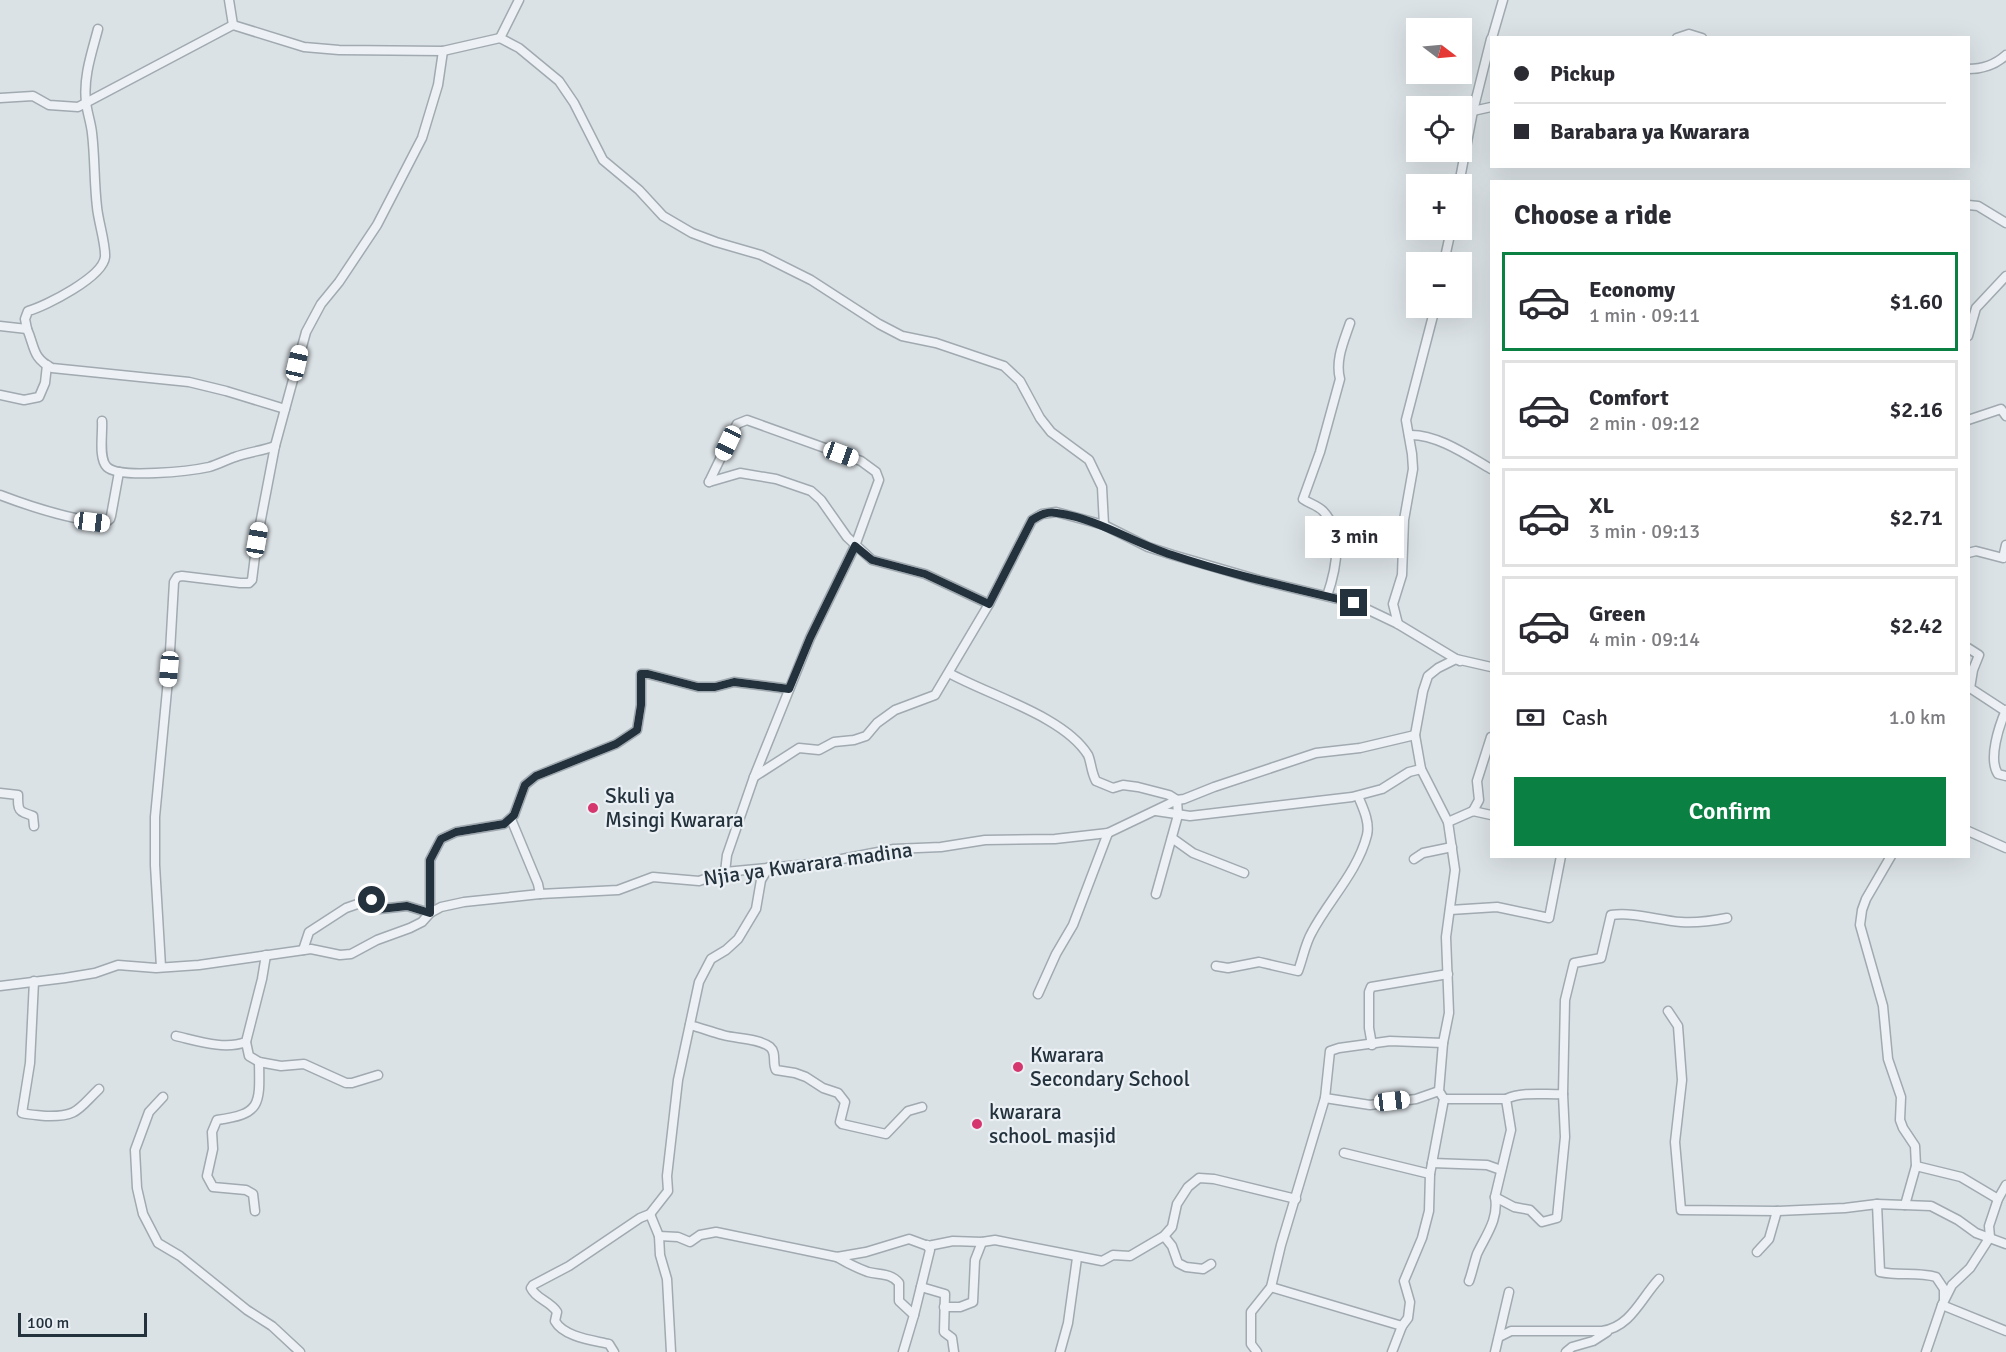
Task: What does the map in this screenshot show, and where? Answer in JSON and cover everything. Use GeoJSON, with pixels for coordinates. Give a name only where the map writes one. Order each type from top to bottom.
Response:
{"type":"FeatureCollection","features":[{"type":"Feature","properties":{"kind":"street"},"geometry":{"type":"LineString","coordinates":[[229,0],[233,25]]}},
{"type":"Feature","properties":{"kind":"street"},"geometry":{"type":"LineString","coordinates":[[500,38],[519,0]]}},
{"type":"Feature","properties":{"kind":"street"},"geometry":{"type":"LineString","coordinates":[[1492,36],[1503,0]]}},
{"type":"Feature","properties":{"kind":"street"},"geometry":{"type":"LineString","coordinates":[[0,98],[33,96],[49,105],[78,107],[233,25],[304,47],[339,50],[443,51],[500,38],[519,48],[559,81],[574,103],[603,160],[639,190],[663,216],[692,233],[761,255],[811,280],[879,324],[902,336],[936,343],[1004,366],[1020,381],[1040,418],[1051,432],[1089,460],[1102,487],[1104,525]]}},
{"type":"Feature","properties":{"kind":"street"},"geometry":{"type":"LineString","coordinates":[[98,29],[90,60],[86,102],[92,131],[94,186],[105,257],[103,264],[71,292],[28,311],[25,319],[35,354],[47,365],[71,371],[189,382],[285,409]]}},
{"type":"Feature","properties":{"kind":"street"},"geometry":{"type":"LineString","coordinates":[[1461,174],[1490,42]]}},
{"type":"Feature","properties":{"kind":"street"},"geometry":{"type":"LineString","coordinates":[[161,967],[155,865],[155,817],[169,669],[174,582],[177,577],[182,576],[240,583],[249,583],[252,580],[257,540],[275,446],[309,324],[377,225],[422,138],[438,85],[443,51]]}},
{"type":"Feature","properties":{"kind":"street"},"geometry":{"type":"LineString","coordinates":[[1970,69],[1978,69],[1998,62],[2006,56]]}},
{"type":"Feature","properties":{"kind":"street"},"geometry":{"type":"LineString","coordinates":[[1473,111],[1490,107]]}},
{"type":"Feature","properties":{"kind":"street"},"geometry":{"type":"LineString","coordinates":[[1970,205],[1978,206],[2006,223]]}},
{"type":"Feature","properties":{"kind":"street"},"geometry":{"type":"LineString","coordinates":[[1970,329],[1976,308],[2006,276]]}},
{"type":"Feature","properties":{"kind":"street"},"geometry":{"type":"LineString","coordinates":[[1398,624],[1393,604],[1402,575],[1404,520],[1413,469],[1406,420],[1432,318]]}},
{"type":"Feature","properties":{"kind":"street"},"geometry":{"type":"LineString","coordinates":[[1327,596],[1336,557],[1335,528],[1324,512],[1304,499],[1340,380],[1338,370],[1340,353],[1350,323]]}},
{"type":"Feature","properties":{"kind":"street"},"geometry":{"type":"LineString","coordinates":[[0,326],[27,329]]}},
{"type":"Feature","properties":{"kind":"street"},"geometry":{"type":"LineString","coordinates":[[0,395],[24,400],[39,397],[45,383],[47,365]]}},
{"type":"Feature","properties":{"kind":"street"},"geometry":{"type":"LineString","coordinates":[[1970,419],[2001,409],[2006,416]]}},
{"type":"Feature","properties":{"kind":"street"},"geometry":{"type":"LineString","coordinates":[[726,872],[727,855],[754,777],[810,638],[855,546],[879,480],[876,472],[861,461],[747,420],[737,424],[710,482],[740,473],[776,479],[811,491],[821,500],[855,546],[872,560],[925,574],[989,604]]}},
{"type":"Feature","properties":{"kind":"street"},"geometry":{"type":"LineString","coordinates":[[102,422],[105,465],[119,472],[145,474],[209,467],[237,456],[275,446]]}},
{"type":"Feature","properties":{"kind":"street"},"geometry":{"type":"LineString","coordinates":[[1409,435],[1441,440],[1490,468]]}},
{"type":"Feature","properties":{"kind":"street"},"geometry":{"type":"LineString","coordinates":[[0,495],[27,506],[72,518],[105,523],[111,516],[119,472]]}},
{"type":"Feature","properties":{"kind":"street"},"geometry":{"type":"LineString","coordinates":[[754,777],[799,748],[819,750],[834,742],[866,736],[877,723],[895,710],[936,695],[989,604],[1032,520],[1042,514],[1056,512],[1104,525],[1148,547],[1173,555],[1259,580],[1354,603],[1398,624],[1456,659],[1490,673]]}},
{"type":"Feature","properties":{"kind":"street"},"geometry":{"type":"LineString","coordinates":[[1970,552],[1976,551],[2003,558],[2006,545]]}},
{"type":"Feature","properties":{"kind":"street"},"geometry":{"type":"LineString","coordinates":[[1970,649],[1979,655],[1972,670],[1970,688],[2005,710],[1993,759],[1994,768],[1998,774],[2006,776]]}},
{"type":"Feature","properties":{"kind":"street"},"geometry":{"type":"LineString","coordinates":[[1392,1352],[1402,1326],[1408,1318],[1410,1302],[1404,1281],[1422,1238],[1429,1211],[1430,1174],[1442,1095],[1443,1043],[1449,1013],[1446,937],[1455,870],[1448,822],[1421,769],[1415,735],[1428,676],[1456,659],[1490,667]]}},
{"type":"Feature","properties":{"kind":"street"},"geometry":{"type":"LineString","coordinates":[[949,673],[1064,731],[1089,757],[1090,771],[1096,781],[1113,788],[1123,785],[1138,787],[1169,795],[1177,800],[1178,815],[1156,894]]}},
{"type":"Feature","properties":{"kind":"street"},"geometry":{"type":"LineString","coordinates":[[303,950],[309,932],[345,908],[369,900],[380,909],[407,906],[430,913],[430,860],[441,839],[456,832],[504,824],[511,819],[525,785],[536,776],[616,744],[637,730],[641,705],[641,674],[698,687],[715,687],[734,682],[789,689]]}},
{"type":"Feature","properties":{"kind":"street","name":"Njia ya Kwarara madina"},"geometry":{"type":"LineString","coordinates":[[0,986],[94,973],[118,966],[198,965],[311,949],[340,955],[351,954],[377,940],[422,922],[430,913],[441,907],[464,902],[540,894],[618,890],[653,877],[699,881],[726,872],[821,863],[894,849],[941,847],[984,840],[1055,840],[1108,833],[1177,800],[1316,753],[1360,748],[1415,735]]}},
{"type":"Feature","properties":{"kind":"street"},"geometry":{"type":"LineString","coordinates":[[1473,811],[1479,800],[1477,781],[1490,740]]}},
{"type":"Feature","properties":{"kind":"street"},"geometry":{"type":"LineString","coordinates":[[1156,811],[1191,816],[1358,796],[1382,789],[1409,772],[1421,769]]}},
{"type":"Feature","properties":{"kind":"street"},"geometry":{"type":"LineString","coordinates":[[0,794],[18,795],[20,812],[33,816],[34,826]]}},
{"type":"Feature","properties":{"kind":"street"},"geometry":{"type":"LineString","coordinates":[[1216,966],[1228,968],[1259,962],[1298,971],[1311,932],[1353,869],[1368,834],[1366,816],[1358,796]]}},
{"type":"Feature","properties":{"kind":"street"},"geometry":{"type":"LineString","coordinates":[[1448,822],[1473,811],[1490,815]]}},
{"type":"Feature","properties":{"kind":"street"},"geometry":{"type":"LineString","coordinates":[[511,819],[540,894]]}},
{"type":"Feature","properties":{"kind":"street"},"geometry":{"type":"LineString","coordinates":[[1970,832],[2006,848]]}},
{"type":"Feature","properties":{"kind":"street"},"geometry":{"type":"LineString","coordinates":[[1038,994],[1056,954],[1073,925],[1108,833]]}},
{"type":"Feature","properties":{"kind":"street"},"geometry":{"type":"LineString","coordinates":[[1172,838],[1193,853],[1244,873]]}},
{"type":"Feature","properties":{"kind":"street"},"geometry":{"type":"LineString","coordinates":[[1414,859],[1423,853],[1452,847]]}},
{"type":"Feature","properties":{"kind":"street"},"geometry":{"type":"LineString","coordinates":[[1450,910],[1497,907],[1549,918],[1560,858]]}},
{"type":"Feature","properties":{"kind":"street"},"geometry":{"type":"LineString","coordinates":[[1890,858],[1866,899],[1860,925],[1883,1006],[1888,1059],[1901,1097],[1900,1120],[1915,1146],[1916,1166],[1905,1205]]}},
{"type":"Feature","properties":{"kind":"street"},"geometry":{"type":"LineString","coordinates":[[614,1352],[609,1344],[562,1329],[555,1321],[556,1312],[552,1305],[534,1294],[531,1287],[569,1266],[640,1218],[650,1214],[669,1191],[667,1176],[678,1080],[699,982],[711,959],[738,939],[756,909],[761,880],[769,867]]}},
{"type":"Feature","properties":{"kind":"street"},"geometry":{"type":"LineString","coordinates":[[1495,1197],[1514,1208],[1530,1210],[1542,1222],[1557,1218],[1565,1137],[1564,1013],[1567,987],[1574,963],[1601,958],[1611,915],[1630,914],[1680,922],[1727,918]]}},
{"type":"Feature","properties":{"kind":"street"},"geometry":{"type":"LineString","coordinates":[[266,955],[246,1042],[249,1056],[259,1062],[281,1066],[304,1065],[346,1083],[378,1075]]}},
{"type":"Feature","properties":{"kind":"street"},"geometry":{"type":"LineString","coordinates":[[1372,1045],[1369,1028],[1371,987],[1448,974]]}},
{"type":"Feature","properties":{"kind":"street"},"geometry":{"type":"LineString","coordinates":[[33,981],[30,1063],[22,1113],[71,1115],[78,1111],[99,1089]]}},
{"type":"Feature","properties":{"kind":"street"},"geometry":{"type":"LineString","coordinates":[[1668,1011],[1678,1026],[1682,1080],[1675,1142],[1681,1210],[1777,1211],[1845,1208],[1877,1203],[1930,1206],[1958,1220],[1976,1233],[2006,1244]]}},
{"type":"Feature","properties":{"kind":"street"},"geometry":{"type":"LineString","coordinates":[[690,1025],[770,1047],[774,1053],[773,1065],[776,1070],[795,1072],[823,1088],[838,1093],[845,1102],[840,1122],[842,1124],[886,1134],[908,1111],[922,1107]]}},
{"type":"Feature","properties":{"kind":"street"},"geometry":{"type":"LineString","coordinates":[[176,1036],[224,1045],[238,1045],[246,1042]]}},
{"type":"Feature","properties":{"kind":"street"},"geometry":{"type":"LineString","coordinates":[[1257,1352],[1251,1344],[1251,1312],[1271,1287],[1281,1245],[1325,1098],[1330,1051],[1390,1041],[1443,1043]]}},
{"type":"Feature","properties":{"kind":"street"},"geometry":{"type":"LineString","coordinates":[[255,1210],[253,1194],[213,1187],[207,1176],[213,1149],[212,1132],[217,1120],[247,1114],[254,1107],[259,1090],[259,1062]]}},
{"type":"Feature","properties":{"kind":"street"},"geometry":{"type":"LineString","coordinates":[[1325,1098],[1370,1105],[1442,1095],[1506,1099],[1530,1095],[1563,1094]]}},
{"type":"Feature","properties":{"kind":"street"},"geometry":{"type":"LineString","coordinates":[[163,1097],[148,1112],[135,1150],[137,1188],[143,1214],[158,1243],[180,1256],[247,1310],[272,1326],[300,1352]]}},
{"type":"Feature","properties":{"kind":"street"},"geometry":{"type":"LineString","coordinates":[[1469,1281],[1477,1254],[1490,1232],[1497,1205],[1495,1197],[1510,1130],[1506,1099]]}},
{"type":"Feature","properties":{"kind":"street"},"geometry":{"type":"LineString","coordinates":[[1344,1153],[1430,1174]]}},
{"type":"Feature","properties":{"kind":"street"},"geometry":{"type":"LineString","coordinates":[[1432,1163],[1487,1165],[1501,1170]]}},
{"type":"Feature","properties":{"kind":"street"},"geometry":{"type":"LineString","coordinates":[[1916,1166],[1961,1177],[1998,1199]]}},
{"type":"Feature","properties":{"kind":"street"},"geometry":{"type":"LineString","coordinates":[[837,1257],[866,1252],[909,1239],[927,1245],[953,1240],[982,1242],[995,1240],[1054,1251],[1077,1258],[1102,1261],[1113,1255],[1130,1256],[1164,1236],[1172,1227],[1177,1204],[1188,1187],[1199,1178],[1214,1179],[1296,1199]]}},
{"type":"Feature","properties":{"kind":"street"},"geometry":{"type":"LineString","coordinates":[[1926,1352],[1943,1302],[1952,1285],[1970,1268],[1990,1237],[1989,1226],[1998,1199],[2006,1185]]}},
{"type":"Feature","properties":{"kind":"street"},"geometry":{"type":"LineString","coordinates":[[1877,1203],[1880,1272],[1905,1275],[1926,1274],[1936,1277],[1944,1289],[1943,1302]]}},
{"type":"Feature","properties":{"kind":"street"},"geometry":{"type":"LineString","coordinates":[[1757,1252],[1769,1239],[1777,1211]]}},
{"type":"Feature","properties":{"kind":"street"},"geometry":{"type":"LineString","coordinates":[[650,1214],[659,1236],[660,1255],[667,1279],[671,1352]]}},
{"type":"Feature","properties":{"kind":"street"},"geometry":{"type":"LineString","coordinates":[[659,1236],[678,1237],[690,1242],[700,1235],[716,1232],[837,1257],[868,1272],[895,1278],[900,1283],[898,1301],[914,1315]]}},
{"type":"Feature","properties":{"kind":"street"},"geometry":{"type":"LineString","coordinates":[[1164,1236],[1172,1246],[1178,1263],[1186,1267],[1203,1269],[1210,1264]]}},
{"type":"Feature","properties":{"kind":"street"},"geometry":{"type":"LineString","coordinates":[[944,1307],[960,1307],[973,1302],[975,1260],[982,1242]]}},
{"type":"Feature","properties":{"kind":"street"},"geometry":{"type":"LineString","coordinates":[[903,1352],[930,1250],[927,1245]]}},
{"type":"Feature","properties":{"kind":"street"},"geometry":{"type":"LineString","coordinates":[[1060,1352],[1068,1323],[1077,1258]]}},
{"type":"Feature","properties":{"kind":"street"},"geometry":{"type":"LineString","coordinates":[[1566,1352],[1572,1347],[1593,1341],[1627,1320],[1659,1279]]}},
{"type":"Feature","properties":{"kind":"street"},"geometry":{"type":"LineString","coordinates":[[921,1287],[945,1294],[944,1332],[952,1338],[954,1352]]}},
{"type":"Feature","properties":{"kind":"street"},"geometry":{"type":"LineString","coordinates":[[1271,1287],[1402,1326]]}},
{"type":"Feature","properties":{"kind":"street"},"geometry":{"type":"LineString","coordinates":[[1495,1352],[1509,1292]]}},
{"type":"Feature","properties":{"kind":"street"},"geometry":{"type":"LineString","coordinates":[[1943,1302],[2006,1331]]}},
{"type":"Feature","properties":{"kind":"street"},"geometry":{"type":"LineString","coordinates":[[1498,1337],[1511,1331],[1610,1330]]}},
{"type":"Feature","properties":{"kind":"place","name":"Skuli ya Msingi Kwarara"},"geometry":{"type":"Point","coordinates":[593,808]}},
{"type":"Feature","properties":{"kind":"place","name":"Kwarara Secondary School"},"geometry":{"type":"Point","coordinates":[1018,1067]}},
{"type":"Feature","properties":{"kind":"place","name":"kwarara schooL masjid"},"geometry":{"type":"Point","coordinates":[977,1124]}},
{"type":"Feature","properties":{"kind":"route"},"geometry":{"type":"LineString","coordinates":[[372,900],[379,909],[407,906],[430,913],[430,860],[441,839],[456,832],[504,824],[514,815],[525,785],[536,776],[616,744],[637,730],[641,705],[641,674],[698,687],[715,687],[734,682],[789,689],[810,638],[855,546],[872,560],[925,574],[989,604],[1032,520],[1042,514],[1056,512],[1104,525],[1148,547],[1173,555],[1259,580],[1354,603]]}}]}
